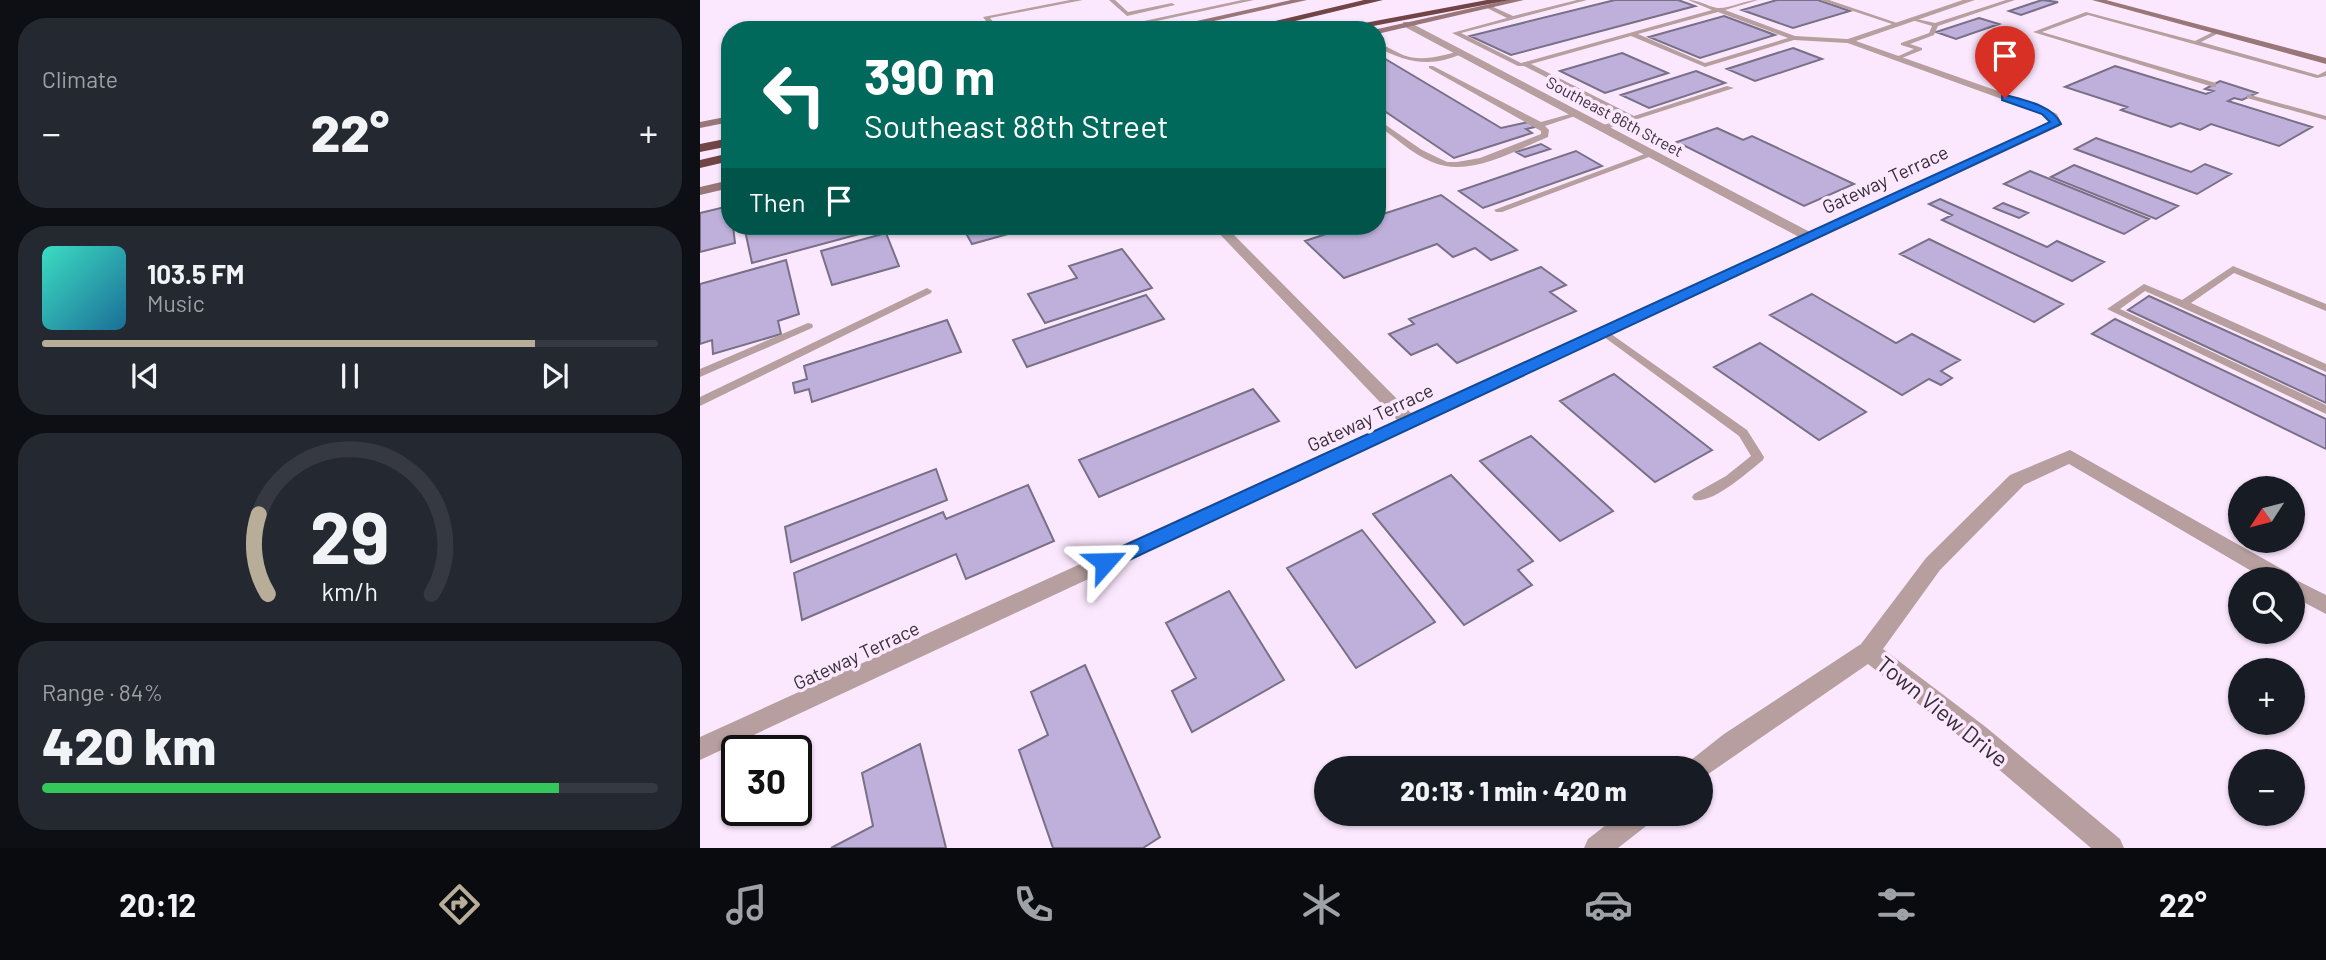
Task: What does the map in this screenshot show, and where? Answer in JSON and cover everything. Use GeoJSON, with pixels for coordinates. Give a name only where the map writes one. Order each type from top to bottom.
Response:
{"type":"FeatureCollection","features":[{"type":"Feature","properties":{"kind":"highway"},"geometry":{"type":"LineString","coordinates":[[1283,21],[1378,0]]}},
{"type":"Feature","properties":{"kind":"highway"},"geometry":{"type":"LineString","coordinates":[[1384,21],[1505,0]]}},
{"type":"Feature","properties":{"kind":"highway"},"geometry":{"type":"LineString","coordinates":[[1339,21],[1418,3]]}},
{"type":"Feature","properties":{"kind":"highway"},"geometry":{"type":"LineString","coordinates":[[700,148],[721,144]]}},
{"type":"Feature","properties":{"kind":"highway"},"geometry":{"type":"LineString","coordinates":[[700,164],[721,159]]}},
{"type":"Feature","properties":{"kind":"main road"},"geometry":{"type":"LineString","coordinates":[[1203,21],[1303,0]]}},
{"type":"Feature","properties":{"kind":"main road"},"geometry":{"type":"LineString","coordinates":[[1386,29],[1520,0]]}},
{"type":"Feature","properties":{"kind":"main road"},"geometry":{"type":"LineString","coordinates":[[2096,0],[2326,61]]}},
{"type":"Feature","properties":{"kind":"main road"},"geometry":{"type":"LineString","coordinates":[[700,125],[721,121]]}},
{"type":"Feature","properties":{"kind":"main road"},"geometry":{"type":"LineString","coordinates":[[700,191],[721,186]]}},
{"type":"Feature","properties":{"kind":"street"},"geometry":{"type":"LineString","coordinates":[[1847,41],[1971,0]]}},
{"type":"Feature","properties":{"kind":"street","name":"Southeast 86th Street"},"geometry":{"type":"LineString","coordinates":[[1406,24],[1809,237]]}},
{"type":"Feature","properties":{"kind":"street"},"geometry":{"type":"LineString","coordinates":[[1847,41],[1895,59]]}},
{"type":"Feature","properties":{"kind":"street","name":"Gateway Terrace"},"geometry":{"type":"LineString","coordinates":[[700,750],[1809,237],[2045,131],[2053,127],[2056,121],[2050,114],[2039,109],[1895,59]]}},
{"type":"Feature","properties":{"kind":"street"},"geometry":{"type":"LineString","coordinates":[[1227,235],[1409,422]]}},
{"type":"Feature","properties":{"kind":"street"},"geometry":{"type":"LineString","coordinates":[[1869,651],[1933,564],[2017,480],[2070,456],[2260,567]]}},
{"type":"Feature","properties":{"kind":"street"},"geometry":{"type":"LineString","coordinates":[[2305,593],[2326,605]]}},
{"type":"Feature","properties":{"kind":"street","name":"Town View Drive"},"geometry":{"type":"LineString","coordinates":[[1713,758],[1869,651],[1978,736],[2111,848]]}},
{"type":"Feature","properties":{"kind":"street"},"geometry":{"type":"LineString","coordinates":[[1597,848],[1625,826]]}},
{"type":"Feature","properties":{"kind":"lane"},"geometry":{"type":"LineString","coordinates":[[988,21],[986,18],[1080,0]]}},
{"type":"Feature","properties":{"kind":"lane"},"geometry":{"type":"LineString","coordinates":[[1112,0],[1127,14],[1169,2],[1197,21]]}},
{"type":"Feature","properties":{"kind":"lane"},"geometry":{"type":"LineString","coordinates":[[1147,21],[1251,0]]}},
{"type":"Feature","properties":{"kind":"lane"},"geometry":{"type":"LineString","coordinates":[[1584,0],[1455,33],[1520,65],[1755,0]]}},
{"type":"Feature","properties":{"kind":"lane"},"geometry":{"type":"LineString","coordinates":[[1690,0],[1794,38],[1847,41]]}},
{"type":"Feature","properties":{"kind":"lane"},"geometry":{"type":"LineString","coordinates":[[1823,0],[1897,24]]}},
{"type":"Feature","properties":{"kind":"lane"},"geometry":{"type":"LineString","coordinates":[[1913,19],[1936,25],[2012,0]]}},
{"type":"Feature","properties":{"kind":"lane"},"geometry":{"type":"LineString","coordinates":[[1488,6],[1512,18]]}},
{"type":"Feature","properties":{"kind":"lane"},"geometry":{"type":"LineString","coordinates":[[1951,7],[1973,13]]}},
{"type":"Feature","properties":{"kind":"lane"},"geometry":{"type":"LineString","coordinates":[[2213,85],[2036,32],[2088,13],[2324,76]]}},
{"type":"Feature","properties":{"kind":"lane"},"geometry":{"type":"LineString","coordinates":[[1895,59],[1920,49],[1903,44],[1932,34],[1936,25]]}},
{"type":"Feature","properties":{"kind":"lane"},"geometry":{"type":"LineString","coordinates":[[2195,43],[2217,32]]}},
{"type":"Feature","properties":{"kind":"lane"},"geometry":{"type":"LineString","coordinates":[[1631,34],[1705,65],[1794,38]]}},
{"type":"Feature","properties":{"kind":"lane"},"geometry":{"type":"LineString","coordinates":[[1386,49],[1409,61],[1422,62],[1460,53]]}},
{"type":"Feature","properties":{"kind":"lane"},"geometry":{"type":"LineString","coordinates":[[1525,64],[1635,119]]}},
{"type":"Feature","properties":{"kind":"lane"},"geometry":{"type":"LineString","coordinates":[[1386,127],[1433,159],[1449,164],[1469,162],[1545,135],[1545,130],[1540,125],[1431,67]]}},
{"type":"Feature","properties":{"kind":"lane"},"geometry":{"type":"LineString","coordinates":[[1603,128],[1730,88]]}},
{"type":"Feature","properties":{"kind":"lane"},"geometry":{"type":"LineString","coordinates":[[2250,96],[2326,118]]}},
{"type":"Feature","properties":{"kind":"lane"},"geometry":{"type":"LineString","coordinates":[[1540,125],[1577,114]]}},
{"type":"Feature","properties":{"kind":"lane"},"geometry":{"type":"LineString","coordinates":[[1499,210],[1653,154]]}},
{"type":"Feature","properties":{"kind":"lane"},"geometry":{"type":"LineString","coordinates":[[2183,304],[2233,269],[2326,308]]}},
{"type":"Feature","properties":{"kind":"lane"},"geometry":{"type":"LineString","coordinates":[[2326,368],[2144,288],[2112,309],[2326,410]]}},
{"type":"Feature","properties":{"kind":"lane"},"geometry":{"type":"LineString","coordinates":[[700,402],[927,291]]}},
{"type":"Feature","properties":{"kind":"lane"},"geometry":{"type":"LineString","coordinates":[[700,373],[808,326]]}},
{"type":"Feature","properties":{"kind":"lane"},"geometry":{"type":"LineString","coordinates":[[1604,332],[1743,433],[1758,457],[1731,479],[1699,497]]}},
{"type":"Feature","properties":{"kind":"building"},"geometry":{"type":"Polygon","coordinates":[[[1615,0],[1678,0],[1695,6],[1511,55],[1470,36],[1615,0]]]}},
{"type":"Feature","properties":{"kind":"building"},"geometry":{"type":"Polygon","coordinates":[[[1777,0],[1818,0],[1850,11],[1793,28],[1742,10],[1777,0]]]}},
{"type":"Feature","properties":{"kind":"building"},"geometry":{"type":"Polygon","coordinates":[[[2042,0],[2058,2],[2021,15],[2009,11],[2042,0]]]}},
{"type":"Feature","properties":{"kind":"building"},"geometry":{"type":"Polygon","coordinates":[[[1724,16],[1775,35],[1700,58],[1649,37],[1724,16]]]}},
{"type":"Feature","properties":{"kind":"building"},"geometry":{"type":"Polygon","coordinates":[[[1979,18],[1999,24],[1956,39],[1936,32],[1979,18]]]}},
{"type":"Feature","properties":{"kind":"building"},"geometry":{"type":"Polygon","coordinates":[[[1793,48],[1822,59],[1755,81],[1727,69],[1793,48]]]}},
{"type":"Feature","properties":{"kind":"building"},"geometry":{"type":"Polygon","coordinates":[[[1622,53],[1668,73],[1605,93],[1560,71],[1622,53]]]}},
{"type":"Feature","properties":{"kind":"building"},"geometry":{"type":"Polygon","coordinates":[[[1386,59],[1501,128],[1528,122],[1535,127],[1526,129],[1532,133],[1454,158],[1386,112],[1386,59]]]}},
{"type":"Feature","properties":{"kind":"building"},"geometry":{"type":"Polygon","coordinates":[[[2115,66],[2206,94],[2213,91],[2205,89],[2220,81],[2257,93],[2242,100],[2234,98],[2228,101],[2312,127],[2279,146],[2211,124],[2200,130],[2180,123],[2171,127],[2121,110],[2127,107],[2065,87],[2115,66]]]}},
{"type":"Feature","properties":{"kind":"building"},"geometry":{"type":"Polygon","coordinates":[[[1696,71],[1725,83],[1649,108],[1621,95],[1696,71]]]}},
{"type":"Feature","properties":{"kind":"building"},"geometry":{"type":"Polygon","coordinates":[[[1717,128],[1743,140],[1752,136],[1854,184],[1804,206],[1677,142],[1717,128]]]}},
{"type":"Feature","properties":{"kind":"building"},"geometry":{"type":"Polygon","coordinates":[[[2096,138],[2191,172],[2205,164],[2231,174],[2197,194],[2075,149],[2096,138]]]}},
{"type":"Feature","properties":{"kind":"building"},"geometry":{"type":"Polygon","coordinates":[[[1541,144],[1550,149],[1525,157],[1516,152],[1541,144]]]}},
{"type":"Feature","properties":{"kind":"building"},"geometry":{"type":"Polygon","coordinates":[[[1576,151],[1602,166],[1483,208],[1459,191],[1576,151]]]}},
{"type":"Feature","properties":{"kind":"building"},"geometry":{"type":"Polygon","coordinates":[[[2074,165],[2178,206],[2156,219],[2051,177],[2074,165]]]}},
{"type":"Feature","properties":{"kind":"building"},"geometry":{"type":"Polygon","coordinates":[[[2030,171],[2149,219],[2124,234],[2004,184],[2030,171]]]}},
{"type":"Feature","properties":{"kind":"building"},"geometry":{"type":"Polygon","coordinates":[[[1441,195],[1517,250],[1491,260],[1475,248],[1453,257],[1437,244],[1344,278],[1305,241],[1323,235],[1386,235],[1386,213],[1441,195]]]}},
{"type":"Feature","properties":{"kind":"building"},"geometry":{"type":"Polygon","coordinates":[[[1940,199],[2047,247],[2057,241],[2104,262],[2072,281],[1942,220],[1952,215],[1929,204],[1940,199]]]}},
{"type":"Feature","properties":{"kind":"building"},"geometry":{"type":"Polygon","coordinates":[[[2003,203],[2028,213],[2019,218],[1994,208],[2003,203]]]}},
{"type":"Feature","properties":{"kind":"building"},"geometry":{"type":"Polygon","coordinates":[[[721,208],[721,235],[734,235],[735,243],[700,252],[700,213],[721,208]]]}},
{"type":"Feature","properties":{"kind":"building"},"geometry":{"type":"Polygon","coordinates":[[[746,235],[856,235],[752,263],[746,235]]]}},
{"type":"Feature","properties":{"kind":"building"},"geometry":{"type":"Polygon","coordinates":[[[887,235],[899,266],[832,285],[821,251],[887,235]]]}},
{"type":"Feature","properties":{"kind":"building"},"geometry":{"type":"Polygon","coordinates":[[[967,235],[1004,235],[972,244],[967,235]]]}},
{"type":"Feature","properties":{"kind":"building"},"geometry":{"type":"Polygon","coordinates":[[[1929,239],[2063,304],[2034,322],[1900,254],[1929,239]]]}},
{"type":"Feature","properties":{"kind":"building"},"geometry":{"type":"Polygon","coordinates":[[[1122,249],[1152,288],[1045,323],[1028,294],[1077,278],[1069,266],[1122,249]]]}},
{"type":"Feature","properties":{"kind":"building"},"geometry":{"type":"Polygon","coordinates":[[[786,260],[799,314],[778,321],[781,334],[713,354],[712,340],[700,344],[700,284],[786,260]]]}},
{"type":"Feature","properties":{"kind":"building"},"geometry":{"type":"Polygon","coordinates":[[[1541,267],[1566,285],[1550,292],[1576,311],[1457,363],[1437,344],[1411,355],[1389,334],[1414,324],[1409,319],[1541,267]]]}},
{"type":"Feature","properties":{"kind":"building"},"geometry":{"type":"Polygon","coordinates":[[[1812,294],[1896,343],[1912,334],[1960,360],[1941,371],[1952,378],[1941,385],[1929,379],[1902,395],[1770,315],[1812,294]]]}},
{"type":"Feature","properties":{"kind":"building"},"geometry":{"type":"Polygon","coordinates":[[[1146,295],[1164,319],[1027,367],[1013,340],[1146,295]]]}},
{"type":"Feature","properties":{"kind":"building"},"geometry":{"type":"Polygon","coordinates":[[[2149,296],[2326,376],[2326,403],[2128,310],[2149,296]]]}},
{"type":"Feature","properties":{"kind":"building"},"geometry":{"type":"Polygon","coordinates":[[[2115,319],[2326,419],[2326,449],[2092,334],[2115,319]]]}},
{"type":"Feature","properties":{"kind":"building"},"geometry":{"type":"Polygon","coordinates":[[[947,320],[961,352],[812,402],[809,389],[795,393],[793,383],[807,379],[804,366],[947,320]]]}},
{"type":"Feature","properties":{"kind":"building"},"geometry":{"type":"Polygon","coordinates":[[[1760,343],[1866,412],[1819,440],[1714,367],[1760,343]]]}},
{"type":"Feature","properties":{"kind":"building"},"geometry":{"type":"Polygon","coordinates":[[[1614,374],[1712,450],[1655,482],[1560,401],[1614,374]]]}},
{"type":"Feature","properties":{"kind":"building"},"geometry":{"type":"Polygon","coordinates":[[[1253,389],[1279,421],[1099,497],[1079,460],[1253,389]]]}},
{"type":"Feature","properties":{"kind":"building"},"geometry":{"type":"Polygon","coordinates":[[[1531,436],[1613,511],[1560,541],[1480,461],[1531,436]]]}},
{"type":"Feature","properties":{"kind":"building"},"geometry":{"type":"Polygon","coordinates":[[[936,469],[947,500],[791,562],[785,527],[936,469]]]}},
{"type":"Feature","properties":{"kind":"building"},"geometry":{"type":"Polygon","coordinates":[[[1451,475],[1533,561],[1518,570],[1532,585],[1464,625],[1373,514],[1451,475]]]}},
{"type":"Feature","properties":{"kind":"building"},"geometry":{"type":"Polygon","coordinates":[[[1028,485],[1054,541],[966,579],[956,554],[802,620],[794,573],[943,512],[946,519],[1028,485]]]}},
{"type":"Feature","properties":{"kind":"building"},"geometry":{"type":"Polygon","coordinates":[[[1362,530],[1435,622],[1356,668],[1287,568],[1362,530]]]}},
{"type":"Feature","properties":{"kind":"building"},"geometry":{"type":"Polygon","coordinates":[[[1229,591],[1284,680],[1192,732],[1172,691],[1196,678],[1166,623],[1229,591]]]}},
{"type":"Feature","properties":{"kind":"building"},"geometry":{"type":"Polygon","coordinates":[[[1085,665],[1160,837],[1143,848],[1053,848],[1019,750],[1048,735],[1031,692],[1085,665]]]}},
{"type":"Feature","properties":{"kind":"building"},"geometry":{"type":"Polygon","coordinates":[[[920,744],[946,848],[831,848],[873,826],[862,773],[920,744]]]}},
{"type":"Feature","properties":{"kind":"route"},"geometry":{"type":"LineString","coordinates":[[1105,562],[2056,124],[2053,116],[2046,112],[2005,98]]}}]}
